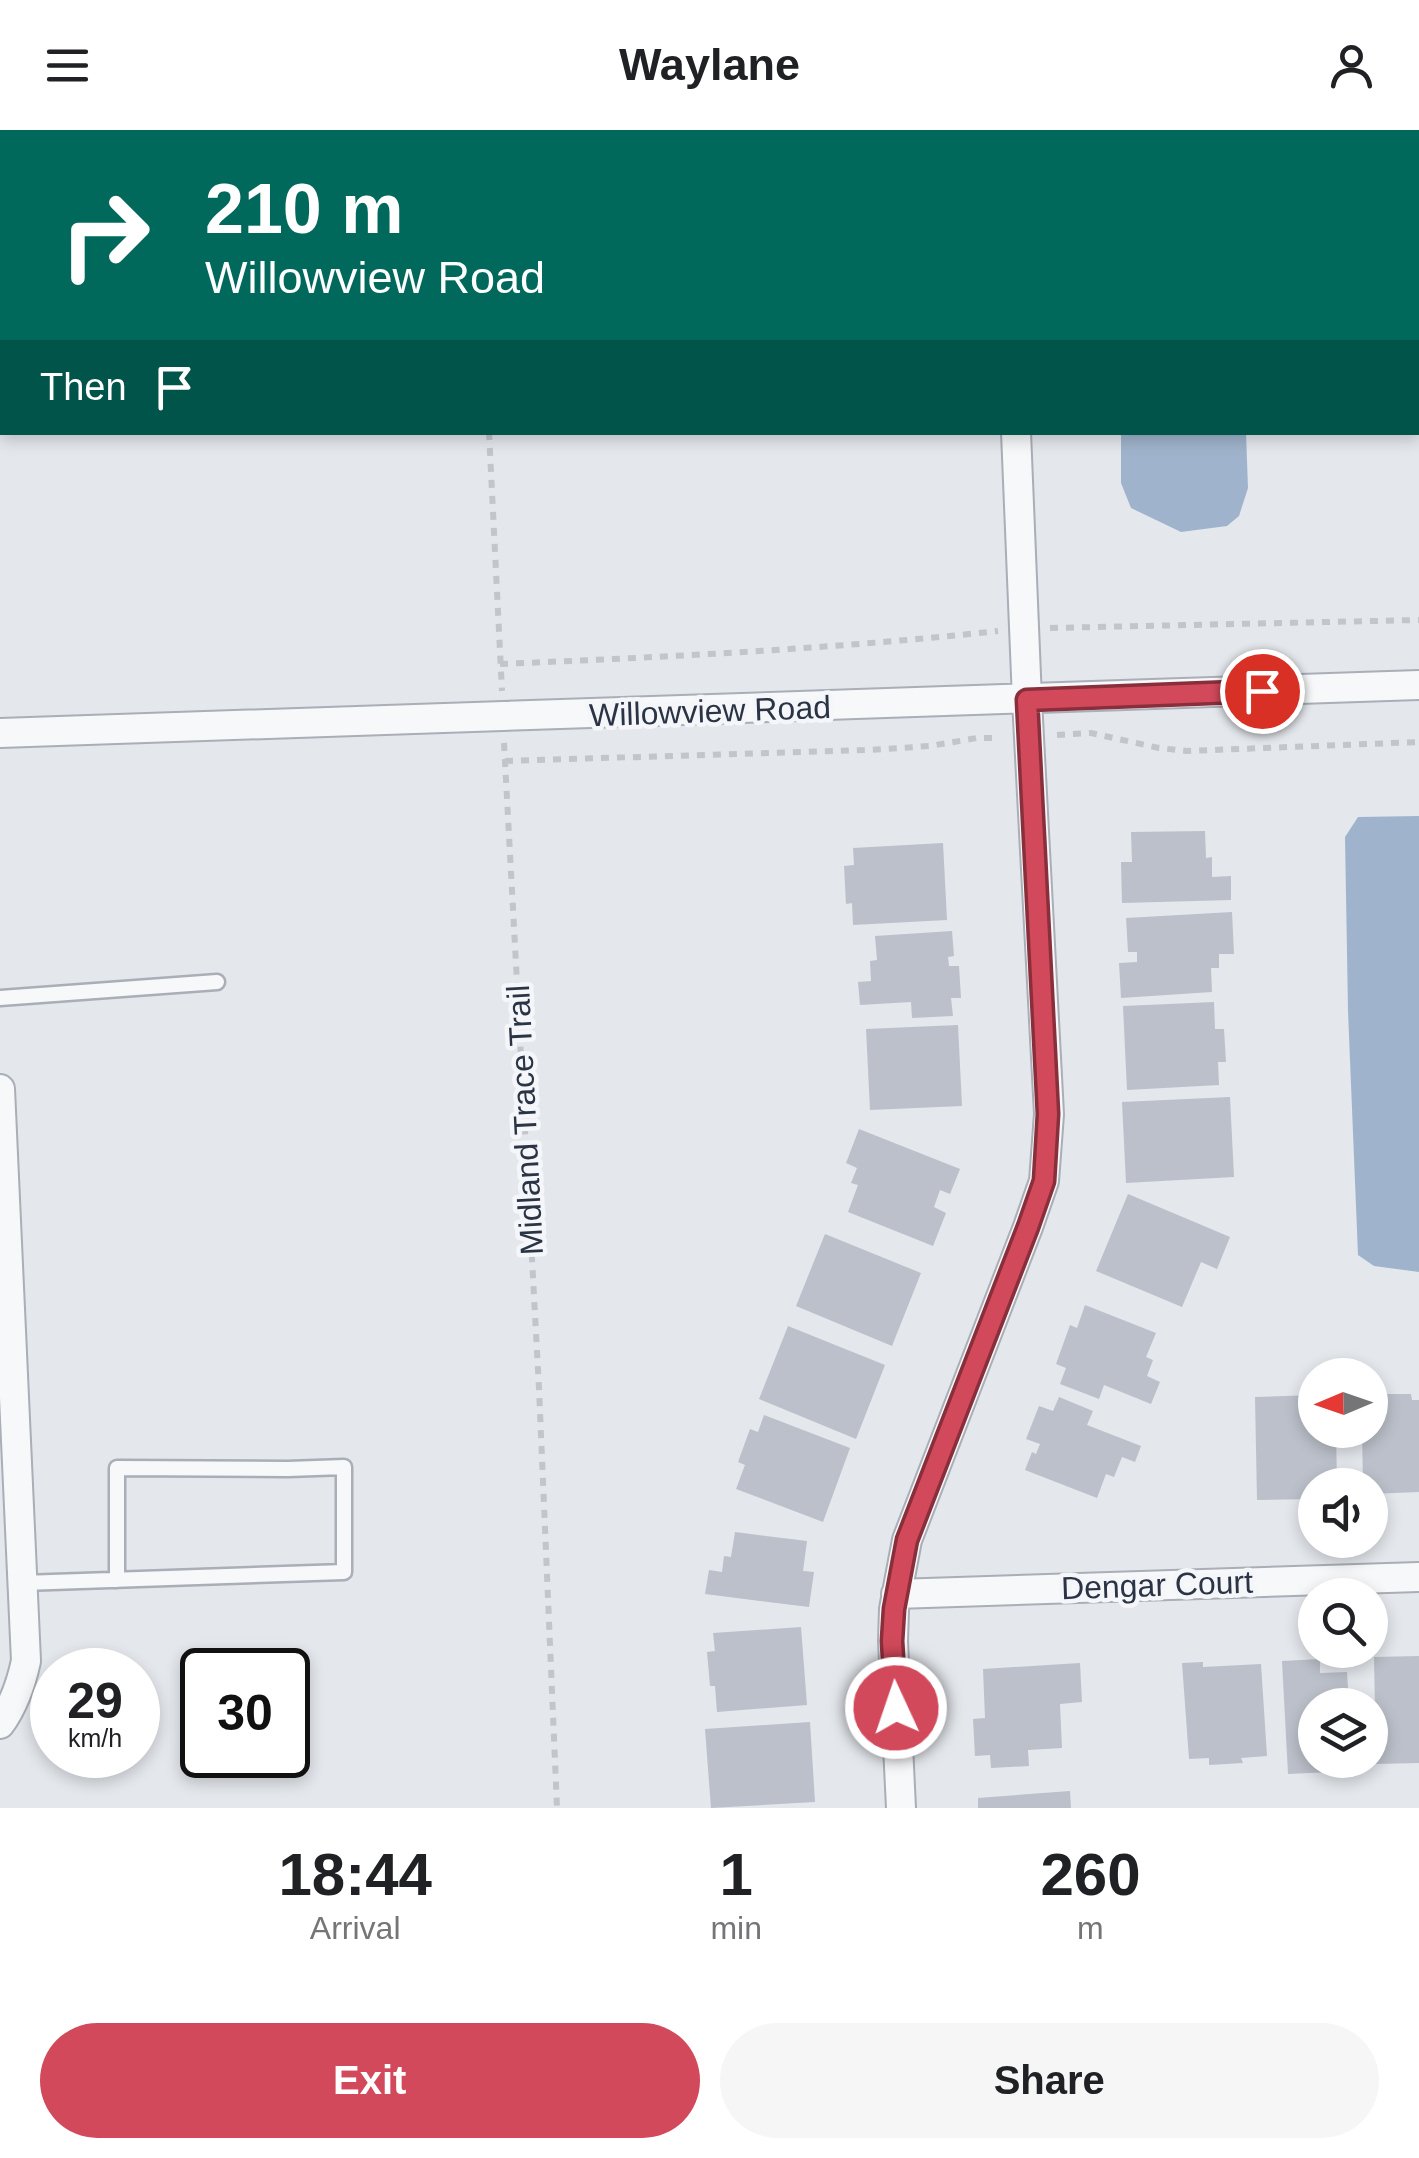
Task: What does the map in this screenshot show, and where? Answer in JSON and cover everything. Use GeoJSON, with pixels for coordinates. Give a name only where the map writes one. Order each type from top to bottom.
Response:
{"type":"FeatureCollection","features":[{"type":"Feature","properties":{"kind":"street"},"geometry":{"type":"LineString","coordinates":[[901,1808],[892,1641],[907,1540],[1044,1181],[1048,1114],[1016,435]]}},
{"type":"Feature","properties":{"kind":"street","name":"Willowview Road"},"geometry":{"type":"LineString","coordinates":[[0,733],[1419,686]]}},
{"type":"Feature","properties":{"kind":"street"},"geometry":{"type":"LineString","coordinates":[[0,1089],[7,1400],[26,1661],[20,1686],[0,1724]]}},
{"type":"Feature","properties":{"kind":"street","name":"Dengar Court"},"geometry":{"type":"LineString","coordinates":[[896,1594],[1419,1577]]}},
{"type":"Feature","properties":{"kind":"lane"},"geometry":{"type":"LineString","coordinates":[[0,998],[217,982]]}},
{"type":"Feature","properties":{"kind":"lane"},"geometry":{"type":"LineString","coordinates":[[23,1583],[117,1580],[344,1572],[344,1467],[117,1468],[117,1580]]}},
{"type":"Feature","properties":{"kind":"path","name":"Midland Trace Trail"},"geometry":{"type":"LineString","coordinates":[[488,435],[539,1388],[557,1808]]}},
{"type":"Feature","properties":{"kind":"path"},"geometry":{"type":"LineString","coordinates":[[500,664],[736,654],[1024,628],[1419,620]]}},
{"type":"Feature","properties":{"kind":"path"},"geometry":{"type":"LineString","coordinates":[[506,761],[869,750],[978,738],[1092,733],[1187,751],[1419,742]]}},
{"type":"Feature","properties":{"kind":"water"},"geometry":{"type":"Polygon","coordinates":[[[1121,435],[1246,435],[1248,488],[1239,516],[1227,526],[1181,532],[1131,508],[1121,483],[1121,435]]]}},
{"type":"Feature","properties":{"kind":"water"},"geometry":{"type":"Polygon","coordinates":[[[1419,816],[1419,1272],[1374,1266],[1358,1255],[1345,837],[1358,817],[1419,816]]]}},
{"type":"Feature","properties":{"kind":"building"},"geometry":{"type":"Polygon","coordinates":[[[1205,831],[1206,858],[1212,857],[1212,877],[1231,876],[1231,900],[1122,903],[1121,862],[1132,862],[1131,832],[1205,831]]]}},
{"type":"Feature","properties":{"kind":"building"},"geometry":{"type":"Polygon","coordinates":[[[943,843],[947,920],[853,925],[852,903],[846,904],[844,866],[854,865],[853,848],[943,843]]]}},
{"type":"Feature","properties":{"kind":"building"},"geometry":{"type":"Polygon","coordinates":[[[1232,912],[1234,954],[1219,954],[1219,968],[1211,968],[1212,992],[1121,998],[1119,963],[1137,962],[1137,952],[1128,952],[1126,918],[1232,912]]]}},
{"type":"Feature","properties":{"kind":"building"},"geometry":{"type":"Polygon","coordinates":[[[952,931],[954,956],[948,957],[949,966],[959,966],[961,998],[951,998],[953,1016],[912,1018],[911,1002],[860,1005],[858,982],[871,981],[870,961],[877,960],[875,936],[952,931]]]}},
{"type":"Feature","properties":{"kind":"building"},"geometry":{"type":"Polygon","coordinates":[[[1214,1002],[1215,1029],[1224,1029],[1226,1062],[1218,1062],[1219,1085],[1127,1090],[1123,1006],[1214,1002]]]}},
{"type":"Feature","properties":{"kind":"building"},"geometry":{"type":"Polygon","coordinates":[[[958,1025],[962,1106],[870,1110],[866,1029],[958,1025]]]}},
{"type":"Feature","properties":{"kind":"building"},"geometry":{"type":"Polygon","coordinates":[[[1230,1097],[1234,1177],[1126,1183],[1122,1102],[1230,1097]]]}},
{"type":"Feature","properties":{"kind":"building"},"geometry":{"type":"Polygon","coordinates":[[[859,1129],[960,1169],[950,1194],[940,1190],[934,1207],[946,1213],[933,1246],[848,1212],[858,1185],[851,1183],[857,1168],[846,1163],[859,1129]]]}},
{"type":"Feature","properties":{"kind":"building"},"geometry":{"type":"Polygon","coordinates":[[[1128,1194],[1230,1237],[1217,1269],[1201,1262],[1182,1307],[1096,1271],[1128,1194]]]}},
{"type":"Feature","properties":{"kind":"building"},"geometry":{"type":"Polygon","coordinates":[[[825,1234],[921,1273],[892,1346],[796,1306],[825,1234]]]}},
{"type":"Feature","properties":{"kind":"building"},"geometry":{"type":"Polygon","coordinates":[[[1085,1305],[1156,1333],[1146,1357],[1153,1360],[1147,1376],[1160,1382],[1151,1404],[1104,1385],[1099,1399],[1060,1384],[1066,1368],[1056,1364],[1070,1325],[1077,1328],[1085,1305]]]}},
{"type":"Feature","properties":{"kind":"building"},"geometry":{"type":"Polygon","coordinates":[[[788,1326],[885,1365],[856,1439],[759,1399],[788,1326]]]}},
{"type":"Feature","properties":{"kind":"building"},"geometry":{"type":"Polygon","coordinates":[[[1388,1394],[1411,1394],[1412,1400],[1419,1400],[1419,1492],[1388,1493],[1388,1468],[1363,1468],[1362,1448],[1388,1448],[1388,1394]]]}},
{"type":"Feature","properties":{"kind":"building"},"geometry":{"type":"Polygon","coordinates":[[[1298,1396],[1298,1448],[1336,1448],[1337,1468],[1298,1468],[1298,1499],[1257,1500],[1255,1397],[1298,1396]]]}},
{"type":"Feature","properties":{"kind":"building"},"geometry":{"type":"Polygon","coordinates":[[[1059,1397],[1093,1411],[1087,1425],[1141,1446],[1135,1462],[1122,1457],[1114,1477],[1106,1474],[1097,1498],[1025,1470],[1040,1444],[1026,1439],[1039,1406],[1053,1411],[1059,1397]]]}},
{"type":"Feature","properties":{"kind":"building"},"geometry":{"type":"Polygon","coordinates":[[[764,1415],[850,1448],[823,1522],[736,1489],[745,1465],[738,1462],[750,1429],[758,1432],[764,1415]]]}},
{"type":"Feature","properties":{"kind":"building"},"geometry":{"type":"Polygon","coordinates":[[[735,1532],[807,1541],[803,1571],[814,1572],[809,1607],[705,1594],[709,1570],[722,1572],[724,1556],[731,1557],[735,1532]]]}},
{"type":"Feature","properties":{"kind":"building"},"geometry":{"type":"Polygon","coordinates":[[[801,1627],[807,1705],[717,1712],[707,1652],[715,1651],[713,1633],[801,1627]]]}},
{"type":"Feature","properties":{"kind":"building"},"geometry":{"type":"Polygon","coordinates":[[[1419,1656],[1419,1763],[1388,1764],[1388,1688],[1375,1688],[1374,1668],[1388,1668],[1388,1657],[1419,1656]]]}},
{"type":"Feature","properties":{"kind":"building"},"geometry":{"type":"Polygon","coordinates":[[[1298,1660],[1298,1668],[1320,1668],[1320,1673],[1347,1672],[1348,1688],[1298,1688],[1298,1774],[1288,1774],[1282,1661],[1298,1660]]]}},
{"type":"Feature","properties":{"kind":"building"},"geometry":{"type":"Polygon","coordinates":[[[1203,1662],[1203,1667],[1261,1664],[1267,1756],[1241,1758],[1243,1763],[1209,1765],[1209,1758],[1189,1759],[1182,1663],[1203,1662]]]}},
{"type":"Feature","properties":{"kind":"building"},"geometry":{"type":"Polygon","coordinates":[[[1080,1663],[1082,1702],[1060,1704],[1062,1748],[1028,1750],[1029,1766],[991,1768],[990,1755],[975,1756],[973,1719],[985,1718],[983,1669],[1080,1663]]]}},
{"type":"Feature","properties":{"kind":"building"},"geometry":{"type":"Polygon","coordinates":[[[810,1722],[815,1802],[711,1808],[705,1729],[810,1722]]]}},
{"type":"Feature","properties":{"kind":"building"},"geometry":{"type":"Polygon","coordinates":[[[1070,1791],[1071,1808],[978,1808],[978,1798],[1070,1791]]]}},
{"type":"Feature","properties":{"kind":"route"},"geometry":{"type":"LineString","coordinates":[[896,1708],[894,1609],[907,1540],[1044,1181],[1048,1114],[1027,700],[1262,691]]}}]}
